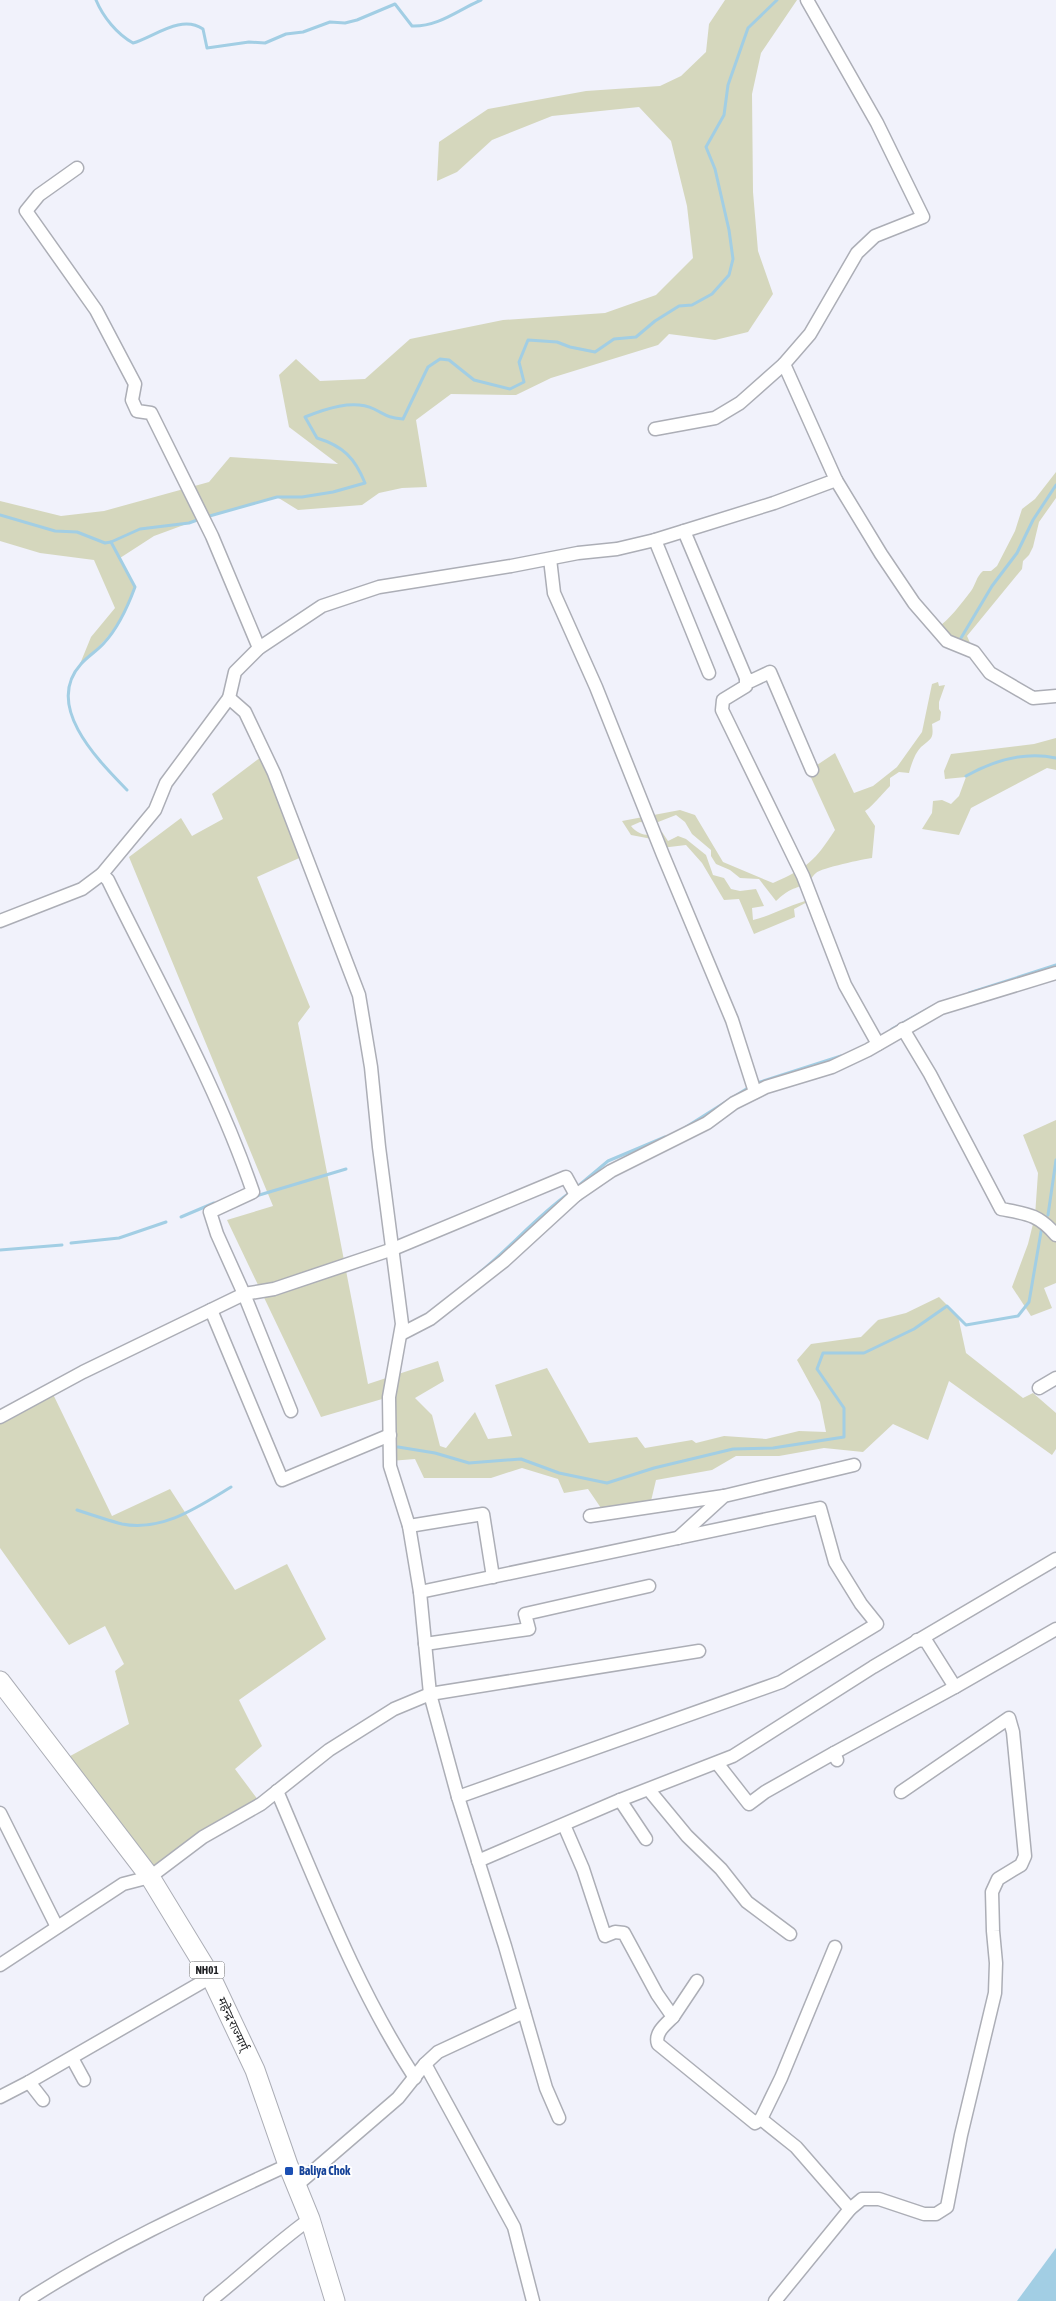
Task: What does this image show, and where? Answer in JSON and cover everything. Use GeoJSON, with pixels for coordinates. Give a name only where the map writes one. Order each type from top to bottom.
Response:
{"type":"FeatureCollection","features":[{"type":"Feature","properties":{"kind":"highway","name":"महेन्द्र राज्मार्ग्"},"geometry":{"type":"LineString","coordinates":[[0,1681],[150,1878],[211,1977],[255,2070],[288,2165],[310,2219],[335,2301]]}},
{"type":"Feature","properties":{"kind":"street"},"geometry":{"type":"LineString","coordinates":[[655,429],[715,418],[740,403],[784,364],[810,334],[857,253],[875,236],[923,217],[870,109],[807,0]]}},
{"type":"Feature","properties":{"kind":"street"},"geometry":{"type":"LineString","coordinates":[[77,168],[39,195],[26,211],[96,310],[135,384],[132,400],[137,411],[151,414],[212,536],[259,648]]}},
{"type":"Feature","properties":{"kind":"street"},"geometry":{"type":"LineString","coordinates":[[784,364],[836,480],[881,554],[914,603],[947,641],[974,652],[990,673],[1033,698],[1056,696]]}},
{"type":"Feature","properties":{"kind":"street"},"geometry":{"type":"LineString","coordinates":[[0,921],[82,889],[102,874],[156,810],[166,782],[229,698],[235,672],[259,648],[322,606],[378,587],[578,553],[617,549],[655,540],[774,503],[836,480]]}},
{"type":"Feature","properties":{"kind":"street"},"geometry":{"type":"LineString","coordinates":[[684,531],[746,678],[746,686],[723,700],[722,710],[803,876],[845,985],[878,1044]]}},
{"type":"Feature","properties":{"kind":"street"},"geometry":{"type":"LineString","coordinates":[[655,540],[709,673]]}},
{"type":"Feature","properties":{"kind":"street"},"geometry":{"type":"LineString","coordinates":[[550,558],[554,593],[596,687],[732,1020],[755,1092]]}},
{"type":"Feature","properties":{"kind":"street"},"geometry":{"type":"LineString","coordinates":[[746,678],[751,681],[770,672],[812,770]]}},
{"type":"Feature","properties":{"kind":"street"},"geometry":{"type":"LineString","coordinates":[[229,698],[245,712],[274,773],[358,995],[371,1067],[378,1146],[393,1249],[402,1334],[389,1397],[390,1466],[409,1526],[420,1592],[430,1694],[458,1797],[546,2088],[558,2118]]}},
{"type":"Feature","properties":{"kind":"street"},"geometry":{"type":"LineString","coordinates":[[102,874],[108,880],[228,1126],[253,1192],[210,1212],[217,1234],[244,1294],[291,1410]]}},
{"type":"Feature","properties":{"kind":"street"},"geometry":{"type":"LineString","coordinates":[[402,1334],[430,1319],[504,1261],[576,1195],[611,1171],[685,1136],[707,1123],[734,1103],[766,1087],[832,1067],[878,1044],[941,1008],[1056,973]]}},
{"type":"Feature","properties":{"kind":"street"},"geometry":{"type":"LineString","coordinates":[[903,1029],[930,1074],[1001,1209],[1036,1216],[1045,1222],[1056,1235]]}},
{"type":"Feature","properties":{"kind":"street"},"geometry":{"type":"LineString","coordinates":[[0,1417],[82,1372],[244,1294],[274,1289],[393,1249],[566,1177],[576,1195]]}},
{"type":"Feature","properties":{"kind":"street"},"geometry":{"type":"LineString","coordinates":[[211,1310],[282,1480],[390,1435]]}},
{"type":"Feature","properties":{"kind":"street"},"geometry":{"type":"LineString","coordinates":[[1039,1388],[1056,1378]]}},
{"type":"Feature","properties":{"kind":"street"},"geometry":{"type":"LineString","coordinates":[[590,1516],[724,1496],[854,1465]]}},
{"type":"Feature","properties":{"kind":"street"},"geometry":{"type":"LineString","coordinates":[[676,1540],[724,1496]]}},
{"type":"Feature","properties":{"kind":"street"},"geometry":{"type":"LineString","coordinates":[[420,1592],[676,1540],[820,1508],[835,1562],[861,1604],[877,1624],[781,1682],[458,1797]]}},
{"type":"Feature","properties":{"kind":"street"},"geometry":{"type":"LineString","coordinates":[[409,1526],[483,1514],[493,1577]]}},
{"type":"Feature","properties":{"kind":"street"},"geometry":{"type":"LineString","coordinates":[[478,1861],[620,1800],[733,1756],[917,1640],[1056,1559]]}},
{"type":"Feature","properties":{"kind":"street"},"geometry":{"type":"LineString","coordinates":[[426,1644],[529,1630],[525,1614],[650,1586]]}},
{"type":"Feature","properties":{"kind":"street"},"geometry":{"type":"LineString","coordinates":[[717,1763],[749,1804],[765,1792],[835,1757],[1056,1629]]}},
{"type":"Feature","properties":{"kind":"street"},"geometry":{"type":"LineString","coordinates":[[917,1640],[926,1641],[955,1687]]}},
{"type":"Feature","properties":{"kind":"street"},"geometry":{"type":"LineString","coordinates":[[0,1965],[123,1884],[150,1878],[203,1837],[261,1804],[328,1750],[394,1709],[430,1694],[699,1651]]}},
{"type":"Feature","properties":{"kind":"street"},"geometry":{"type":"LineString","coordinates":[[775,2301],[850,2209],[862,2199],[879,2199],[924,2214],[936,2214],[947,2207],[961,2135],[996,1993],[992,1892],[998,1879],[1021,1865],[1025,1856],[1013,1732],[1009,1718],[965,1746],[901,1792]]}},
{"type":"Feature","properties":{"kind":"street"},"geometry":{"type":"LineString","coordinates":[[649,1790],[687,1836],[721,1869],[747,1902],[790,1934]]}},
{"type":"Feature","properties":{"kind":"street"},"geometry":{"type":"LineString","coordinates":[[277,1791],[353,1968],[399,2053],[415,2078]]}},
{"type":"Feature","properties":{"kind":"street"},"geometry":{"type":"LineString","coordinates":[[620,1800],[646,1839]]}},
{"type":"Feature","properties":{"kind":"street"},"geometry":{"type":"LineString","coordinates":[[0,1813],[57,1927]]}},
{"type":"Feature","properties":{"kind":"street"},"geometry":{"type":"LineString","coordinates":[[564,1825],[583,1869],[605,1936],[615,1932],[624,1933],[657,1994],[673,2017]]}},
{"type":"Feature","properties":{"kind":"street"},"geometry":{"type":"LineString","coordinates":[[697,1981],[673,2017],[658,2034],[656,2039],[658,2044],[755,2123],[761,2119],[782,2078],[835,1947]]}},
{"type":"Feature","properties":{"kind":"street"},"geometry":{"type":"LineString","coordinates":[[0,2096],[72,2058],[211,1977]]}},
{"type":"Feature","properties":{"kind":"street"},"geometry":{"type":"LineString","coordinates":[[297,2185],[398,2098],[425,2064],[438,2052],[524,2012]]}},
{"type":"Feature","properties":{"kind":"street"},"geometry":{"type":"LineString","coordinates":[[72,2058],[84,2080]]}},
{"type":"Feature","properties":{"kind":"street"},"geometry":{"type":"LineString","coordinates":[[425,2064],[514,2227],[533,2301]]}},
{"type":"Feature","properties":{"kind":"street"},"geometry":{"type":"LineString","coordinates":[[29,2082],[43,2100]]}},
{"type":"Feature","properties":{"kind":"street"},"geometry":{"type":"LineString","coordinates":[[761,2119],[796,2147],[850,2209]]}},
{"type":"Feature","properties":{"kind":"street"},"geometry":{"type":"LineString","coordinates":[[26,2301],[60,2279],[147,2232],[288,2165]]}},
{"type":"Feature","properties":{"kind":"street"},"geometry":{"type":"LineString","coordinates":[[210,2301],[243,2274],[276,2242],[310,2219]]}},
{"type":"Feature","properties":{"kind":"green space"},"geometry":{"type":"Polygon","coordinates":[[[725,0],[797,0],[761,53],[752,94],[753,192],[758,251],[773,294],[748,332],[715,340],[669,334],[658,345],[551,378],[516,395],[451,394],[416,420],[427,487],[402,488],[379,493],[362,505],[298,510],[277,497],[211,515],[154,536],[120,558],[135,587],[125,611],[113,630],[80,664],[91,637],[115,608],[94,560],[40,553],[0,541],[0,501],[61,516],[104,511],[209,482],[230,457],[338,464],[289,427],[279,375],[296,359],[320,381],[365,379],[410,339],[503,320],[605,313],[656,295],[693,258],[687,206],[671,141],[639,107],[552,116],[492,140],[457,172],[437,181],[439,142],[488,109],[586,91],[660,86],[681,76],[706,52],[709,24],[725,0]]]}},
{"type":"Feature","properties":{"kind":"green space"},"geometry":{"type":"Polygon","coordinates":[[[1056,472],[1056,498],[1039,522],[1033,547],[1023,561],[1022,569],[967,636],[974,652],[936,629],[959,606],[971,591],[981,573],[983,571],[991,571],[997,566],[1015,531],[1022,509],[1035,499],[1056,472]]]}},
{"type":"Feature","properties":{"kind":"green space"},"geometry":{"type":"Polygon","coordinates":[[[938,682],[939,686],[945,685],[939,702],[940,720],[932,724],[933,733],[931,738],[917,752],[909,773],[899,772],[890,778],[890,786],[865,811],[875,826],[872,858],[820,871],[807,883],[787,892],[776,901],[759,879],[740,878],[730,870],[716,864],[711,856],[711,850],[692,834],[685,822],[676,815],[653,824],[640,822],[631,826],[645,835],[662,832],[668,841],[678,836],[686,839],[706,855],[713,875],[724,878],[731,889],[740,891],[756,889],[764,906],[752,908],[753,920],[813,899],[794,909],[795,917],[754,934],[739,899],[724,900],[702,863],[686,845],[661,848],[652,839],[631,835],[622,821],[680,810],[695,815],[723,862],[773,883],[802,868],[816,856],[835,830],[808,771],[835,753],[854,793],[873,786],[897,767],[922,732],[932,684],[938,682]]]}},
{"type":"Feature","properties":{"kind":"green space"},"geometry":{"type":"Polygon","coordinates":[[[1056,738],[1056,770],[1047,768],[971,808],[959,835],[922,829],[932,813],[933,801],[942,800],[951,804],[959,796],[966,777],[945,779],[944,771],[951,754],[1034,744],[1056,738]]]}},
{"type":"Feature","properties":{"kind":"green space"},"geometry":{"type":"Polygon","coordinates":[[[265,754],[306,855],[257,877],[310,1007],[298,1023],[368,1384],[438,1361],[444,1381],[415,1398],[432,1415],[440,1446],[446,1448],[475,1412],[488,1439],[512,1436],[495,1385],[547,1368],[589,1443],[637,1437],[645,1448],[692,1440],[696,1443],[724,1436],[766,1439],[799,1431],[826,1432],[820,1402],[797,1360],[811,1344],[861,1337],[878,1320],[906,1313],[939,1297],[958,1316],[966,1353],[1023,1398],[1033,1393],[1056,1413],[1056,1449],[1052,1455],[949,1381],[928,1440],[893,1424],[863,1452],[824,1448],[779,1456],[736,1456],[712,1470],[656,1480],[651,1501],[601,1508],[588,1489],[564,1493],[558,1479],[522,1468],[491,1478],[424,1478],[415,1459],[390,1461],[389,1397],[321,1417],[227,1220],[273,1206],[129,857],[181,818],[192,836],[223,819],[212,794],[265,754]]]}},
{"type":"Feature","properties":{"kind":"green space"},"geometry":{"type":"Polygon","coordinates":[[[1056,1120],[1056,1283],[1044,1288],[1052,1308],[1031,1316],[1012,1287],[1028,1244],[1035,1216],[1038,1173],[1023,1135],[1056,1120]]]}},
{"type":"Feature","properties":{"kind":"green space"},"geometry":{"type":"Polygon","coordinates":[[[51,1390],[112,1516],[170,1489],[235,1590],[287,1564],[326,1639],[239,1700],[262,1746],[235,1769],[261,1804],[150,1877],[61,1761],[129,1724],[115,1671],[124,1664],[105,1626],[69,1645],[0,1548],[0,1417],[51,1390]]]}},
{"type":"Feature","properties":{"kind":"water"},"geometry":{"type":"Polygon","coordinates":[[[1056,2248],[1056,2301],[1017,2301],[1056,2248]]]}},
{"type":"Feature","properties":{"kind":"waterway"},"geometry":{"type":"LineString","coordinates":[[96,0],[102,13],[111,24],[121,35],[133,43],[168,28],[186,24],[195,25],[203,29],[207,48],[249,42],[265,43],[286,34],[303,32],[330,22],[345,23],[357,20],[395,4],[412,26],[421,26],[439,21],[481,0]]}},
{"type":"Feature","properties":{"kind":"waterway"},"geometry":{"type":"LineString","coordinates":[[206,517],[277,497],[302,497],[333,492],[365,483],[357,467],[347,454],[334,445],[317,438],[305,417],[330,408],[357,405],[366,406],[390,417],[403,419],[428,367],[440,359],[449,360],[474,380],[510,389],[524,382],[519,362],[528,340],[557,342],[570,347],[595,352],[614,339],[636,337],[655,321],[679,306],[692,305],[712,294],[729,275],[733,259],[729,230],[715,169],[706,147],[724,115],[728,85],[748,28],[777,0]]}},
{"type":"Feature","properties":{"kind":"waterway"},"geometry":{"type":"LineString","coordinates":[[961,638],[992,586],[1017,553],[1033,520],[1056,485]]}},
{"type":"Feature","properties":{"kind":"waterway"},"geometry":{"type":"LineString","coordinates":[[0,515],[55,531],[77,532],[105,543],[111,542]]}},
{"type":"Feature","properties":{"kind":"waterway"},"geometry":{"type":"LineString","coordinates":[[127,790],[103,764],[79,732],[71,715],[68,697],[71,680],[81,664],[114,631],[135,587],[111,542],[140,529],[189,523],[200,519]]}},
{"type":"Feature","properties":{"kind":"waterway"},"geometry":{"type":"LineString","coordinates":[[966,776],[987,766],[1010,759],[1033,756],[1056,758]]}},
{"type":"Feature","properties":{"kind":"waterway"},"geometry":{"type":"LineString","coordinates":[[969,993],[1056,965]]}},
{"type":"Feature","properties":{"kind":"waterway"},"geometry":{"type":"LineString","coordinates":[[892,1029],[937,1004]]}},
{"type":"Feature","properties":{"kind":"waterway"},"geometry":{"type":"LineString","coordinates":[[757,1083],[841,1056]]}},
{"type":"Feature","properties":{"kind":"waterway"},"geometry":{"type":"LineString","coordinates":[[686,1127],[751,1086]]}},
{"type":"Feature","properties":{"kind":"waterway"},"geometry":{"type":"LineString","coordinates":[[577,1187],[608,1161],[665,1137]]}},
{"type":"Feature","properties":{"kind":"waterway"},"geometry":{"type":"LineString","coordinates":[[1048,1215],[1056,1160]]}},
{"type":"Feature","properties":{"kind":"waterway"},"geometry":{"type":"LineString","coordinates":[[256,1196],[346,1169]]}},
{"type":"Feature","properties":{"kind":"waterway"},"geometry":{"type":"LineString","coordinates":[[479,1273],[568,1194]]}},
{"type":"Feature","properties":{"kind":"waterway"},"geometry":{"type":"LineString","coordinates":[[181,1217],[214,1203]]}},
{"type":"Feature","properties":{"kind":"waterway"},"geometry":{"type":"LineString","coordinates":[[71,1243],[119,1238],[166,1222]]}},
{"type":"Feature","properties":{"kind":"waterway"},"geometry":{"type":"LineString","coordinates":[[398,1447],[435,1453],[469,1463],[521,1459],[559,1473],[607,1483],[654,1468],[733,1449],[773,1448],[844,1437],[844,1408],[817,1369],[823,1353],[864,1353],[914,1329],[947,1306],[966,1325],[1018,1316],[1029,1302],[1042,1226]]}},
{"type":"Feature","properties":{"kind":"waterway"},"geometry":{"type":"LineString","coordinates":[[0,1250],[62,1245]]}},
{"type":"Feature","properties":{"kind":"waterway"},"geometry":{"type":"LineString","coordinates":[[77,1510],[122,1524],[137,1526],[151,1524],[165,1521],[193,1510],[231,1487]]}},
{"type":"Feature","properties":{"kind":"place","name":"Baliya Chok"},"geometry":{"type":"Point","coordinates":[289,2171]}}]}
